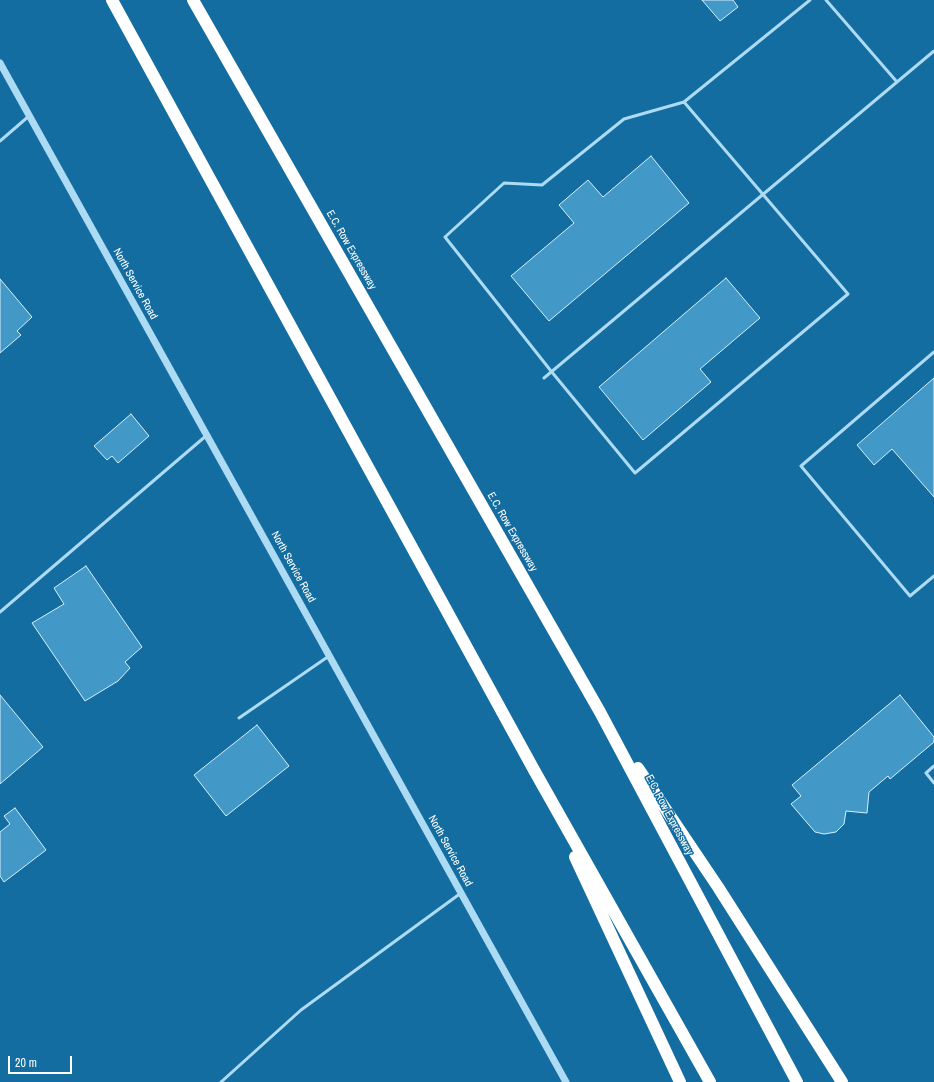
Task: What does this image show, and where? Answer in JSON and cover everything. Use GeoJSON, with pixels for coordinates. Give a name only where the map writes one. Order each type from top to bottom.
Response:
{"type":"FeatureCollection","features":[{"type":"Feature","properties":{"kind":"highway"},"geometry":{"type":"LineString","coordinates":[[112,0],[534,770],[710,1082]]}},
{"type":"Feature","properties":{"kind":"highway","name":"E.C. Row Expressway"},"geometry":{"type":"LineString","coordinates":[[193,0],[600,712],[797,1082]]}},
{"type":"Feature","properties":{"kind":"highway"},"geometry":{"type":"LineString","coordinates":[[600,712],[718,888],[842,1082]]}},
{"type":"Feature","properties":{"kind":"highway"},"geometry":{"type":"LineString","coordinates":[[534,770],[680,1082]]}},
{"type":"Feature","properties":{"kind":"street","name":"North Service Road"},"geometry":{"type":"LineString","coordinates":[[0,63],[566,1082]]}},
{"type":"Feature","properties":{"kind":"lane"},"geometry":{"type":"LineString","coordinates":[[684,102],[848,294],[635,473],[551,371],[445,237],[504,183],[542,184],[624,118],[684,102],[810,0]]}},
{"type":"Feature","properties":{"kind":"lane"},"geometry":{"type":"LineString","coordinates":[[826,0],[897,82]]}},
{"type":"Feature","properties":{"kind":"lane"},"geometry":{"type":"LineString","coordinates":[[544,378],[934,51]]}},
{"type":"Feature","properties":{"kind":"lane"},"geometry":{"type":"LineString","coordinates":[[0,141],[29,116]]}},
{"type":"Feature","properties":{"kind":"lane"},"geometry":{"type":"LineString","coordinates":[[934,352],[801,466],[910,596],[934,576]]}},
{"type":"Feature","properties":{"kind":"lane"},"geometry":{"type":"LineString","coordinates":[[0,612],[207,435]]}},
{"type":"Feature","properties":{"kind":"lane"},"geometry":{"type":"LineString","coordinates":[[239,718],[329,656]]}},
{"type":"Feature","properties":{"kind":"lane"},"geometry":{"type":"LineString","coordinates":[[934,766],[926,773],[934,783]]}},
{"type":"Feature","properties":{"kind":"lane"},"geometry":{"type":"LineString","coordinates":[[221,1082],[301,1010],[461,893]]}},
{"type":"Feature","properties":{"kind":"building"},"geometry":{"type":"Polygon","coordinates":[[[702,0],[733,0],[738,7],[720,21],[702,0]]]}},
{"type":"Feature","properties":{"kind":"building"},"geometry":{"type":"Polygon","coordinates":[[[651,156],[689,203],[549,321],[511,276],[574,223],[559,205],[588,180],[603,197],[651,156]]]}},
{"type":"Feature","properties":{"kind":"building"},"geometry":{"type":"Polygon","coordinates":[[[726,278],[760,318],[700,369],[711,382],[643,440],[599,387],[726,278]]]}},
{"type":"Feature","properties":{"kind":"building"},"geometry":{"type":"Polygon","coordinates":[[[0,279],[32,317],[17,331],[21,335],[0,353],[0,279]]]}},
{"type":"Feature","properties":{"kind":"building"},"geometry":{"type":"Polygon","coordinates":[[[934,378],[934,497],[892,449],[874,465],[857,445],[934,378]]]}},
{"type":"Feature","properties":{"kind":"building"},"geometry":{"type":"Polygon","coordinates":[[[131,414],[149,436],[118,463],[112,456],[107,460],[94,446],[131,414]]]}},
{"type":"Feature","properties":{"kind":"building"},"geometry":{"type":"Polygon","coordinates":[[[86,566],[142,647],[125,662],[130,668],[118,681],[85,701],[32,623],[64,604],[54,588],[86,566]]]}},
{"type":"Feature","properties":{"kind":"building"},"geometry":{"type":"Polygon","coordinates":[[[0,695],[43,747],[0,784],[0,695]]]}},
{"type":"Feature","properties":{"kind":"building"},"geometry":{"type":"Polygon","coordinates":[[[900,695],[934,737],[934,742],[890,779],[888,776],[869,792],[867,813],[846,811],[844,824],[836,832],[824,834],[815,832],[791,804],[801,796],[792,785],[900,695]]]}},
{"type":"Feature","properties":{"kind":"building"},"geometry":{"type":"Polygon","coordinates":[[[257,725],[289,766],[226,816],[194,775],[257,725]]]}},
{"type":"Feature","properties":{"kind":"building"},"geometry":{"type":"Polygon","coordinates":[[[15,808],[46,850],[4,882],[0,876],[0,832],[10,824],[4,816],[15,808]]]}}]}
